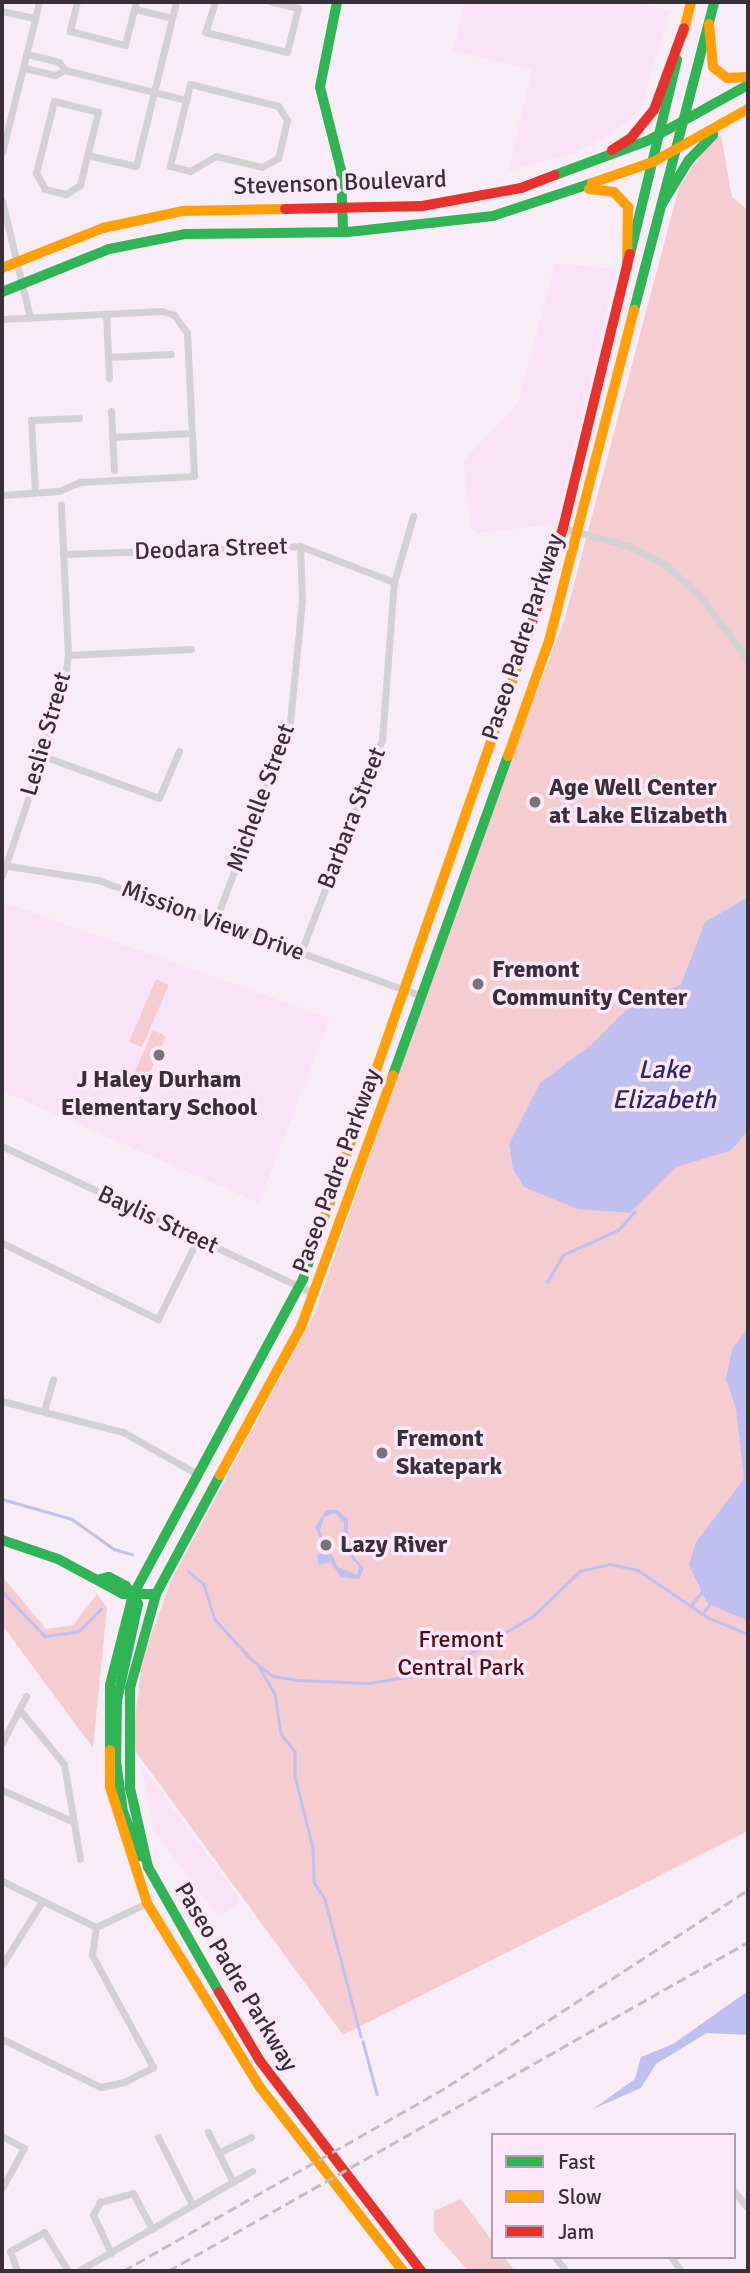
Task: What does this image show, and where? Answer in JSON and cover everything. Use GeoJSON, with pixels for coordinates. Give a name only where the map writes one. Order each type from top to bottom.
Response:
{"type":"FeatureCollection","features":[{"type":"Feature","properties":{"kind":"main road"},"geometry":{"type":"LineString","coordinates":[[337,2],[320,88],[341,170],[343,232]]}},
{"type":"Feature","properties":{"kind":"main road","name":"Paseo Padre Parkway"},"geometry":{"type":"LineString","coordinates":[[403,2271],[264,2093],[147,1903],[120,1833],[106,1743],[110,1685],[133,1595],[299,1287],[563,528],[691,2]]}},
{"type":"Feature","properties":{"kind":"main road"},"geometry":{"type":"LineString","coordinates":[[706,2],[709,24],[708,56],[713,67],[727,78],[748,78]]}},
{"type":"Feature","properties":{"kind":"main road","name":"Paseo Padre Parkway"},"geometry":{"type":"LineString","coordinates":[[421,2271],[250,2047],[192,1954],[148,1867],[130,1788],[127,1725],[137,1654],[156,1594],[314,1294],[549,641],[714,2]]}},
{"type":"Feature","properties":{"kind":"main road"},"geometry":{"type":"LineString","coordinates":[[575,171],[631,138],[648,119],[684,28]]}},
{"type":"Feature","properties":{"kind":"main road","name":"Stevenson Boulevard"},"geometry":{"type":"LineString","coordinates":[[2,268],[18,259],[103,228],[181,211],[342,209],[479,198],[575,171],[660,135],[748,85]]}},
{"type":"Feature","properties":{"kind":"main road","name":"Stevenson Boulevard"},"geometry":{"type":"LineString","coordinates":[[2,292],[109,249],[185,234],[343,232],[493,216],[582,189],[653,162],[748,110]]}},
{"type":"Feature","properties":{"kind":"main road"},"geometry":{"type":"LineString","coordinates":[[662,204],[689,160],[726,123]]}},
{"type":"Feature","properties":{"kind":"main road"},"geometry":{"type":"LineString","coordinates":[[582,189],[614,192],[628,207],[627,269]]}},
{"type":"Feature","properties":{"kind":"main road"},"geometry":{"type":"LineString","coordinates":[[2,1540],[133,1595],[156,1594]]}},
{"type":"Feature","properties":{"kind":"main road"},"geometry":{"type":"LineString","coordinates":[[133,1595],[138,1609],[117,1700],[117,1761],[128,1830],[148,1867]]}},
{"type":"Feature","properties":{"kind":"street"},"geometry":{"type":"LineString","coordinates":[[2,153],[39,2]]}},
{"type":"Feature","properties":{"kind":"street"},"geometry":{"type":"LineString","coordinates":[[77,2],[70,31],[125,45],[135,5],[172,18]]}},
{"type":"Feature","properties":{"kind":"street"},"geometry":{"type":"LineString","coordinates":[[87,155],[136,166],[176,2]]}},
{"type":"Feature","properties":{"kind":"street"},"geometry":{"type":"LineString","coordinates":[[215,2],[205,32],[287,52],[298,9],[271,2]]}},
{"type":"Feature","properties":{"kind":"street"},"geometry":{"type":"LineString","coordinates":[[2,11],[35,18]]}},
{"type":"Feature","properties":{"kind":"street"},"geometry":{"type":"LineString","coordinates":[[27,54],[59,62],[65,70],[186,100]]}},
{"type":"Feature","properties":{"kind":"street"},"geometry":{"type":"LineString","coordinates":[[24,68],[55,75],[65,70]]}},
{"type":"Feature","properties":{"kind":"street"},"geometry":{"type":"LineString","coordinates":[[190,84],[278,106],[287,120],[278,158],[262,167],[216,156],[190,172],[170,166],[186,100],[190,84]]}},
{"type":"Feature","properties":{"kind":"street"},"geometry":{"type":"LineString","coordinates":[[54,102],[98,112],[87,155],[80,185],[65,194],[45,189],[36,173],[54,102]]}},
{"type":"Feature","properties":{"kind":"street"},"geometry":{"type":"LineString","coordinates":[[2,201],[24,281],[30,318]]}},
{"type":"Feature","properties":{"kind":"street"},"geometry":{"type":"LineString","coordinates":[[2,319],[165,311],[183,324],[194,476],[80,482],[35,492],[2,495]]}},
{"type":"Feature","properties":{"kind":"street"},"geometry":{"type":"LineString","coordinates":[[106,314],[109,378]]}},
{"type":"Feature","properties":{"kind":"street"},"geometry":{"type":"LineString","coordinates":[[108,357],[171,354]]}},
{"type":"Feature","properties":{"kind":"street"},"geometry":{"type":"LineString","coordinates":[[111,411],[114,470]]}},
{"type":"Feature","properties":{"kind":"street"},"geometry":{"type":"LineString","coordinates":[[35,492],[31,420],[79,418]]}},
{"type":"Feature","properties":{"kind":"street"},"geometry":{"type":"LineString","coordinates":[[112,437],[192,433]]}},
{"type":"Feature","properties":{"kind":"street","name":"Leslie Street"},"geometry":{"type":"LineString","coordinates":[[2,876],[3,865],[62,698],[68,655],[61,504]]}},
{"type":"Feature","properties":{"kind":"street","name":"Barbara Street"},"geometry":{"type":"LineString","coordinates":[[301,952],[382,740],[394,582],[413,516]]}},
{"type":"Feature","properties":{"kind":"street"},"geometry":{"type":"LineString","coordinates":[[563,528],[629,545],[666,565],[699,596],[748,660]]}},
{"type":"Feature","properties":{"kind":"street","name":"Deodara Street"},"geometry":{"type":"LineString","coordinates":[[63,554],[300,546],[394,582]]}},
{"type":"Feature","properties":{"kind":"street","name":"Michelle Street"},"geometry":{"type":"LineString","coordinates":[[215,922],[290,722],[302,600],[300,546]]}},
{"type":"Feature","properties":{"kind":"street"},"geometry":{"type":"LineString","coordinates":[[68,655],[191,649]]}},
{"type":"Feature","properties":{"kind":"street"},"geometry":{"type":"LineString","coordinates":[[43,756],[159,798],[179,751]]}},
{"type":"Feature","properties":{"kind":"street","name":"Mission View Drive"},"geometry":{"type":"LineString","coordinates":[[3,865],[98,880],[420,995]]}},
{"type":"Feature","properties":{"kind":"street","name":"Baylis Street"},"geometry":{"type":"LineString","coordinates":[[2,1146],[314,1294]]}},
{"type":"Feature","properties":{"kind":"street"},"geometry":{"type":"LineString","coordinates":[[2,1242],[158,1319],[198,1238]]}},
{"type":"Feature","properties":{"kind":"street"},"geometry":{"type":"LineString","coordinates":[[44,1411],[53,1379]]}},
{"type":"Feature","properties":{"kind":"street"},"geometry":{"type":"LineString","coordinates":[[2,1401],[123,1432],[199,1475]]}},
{"type":"Feature","properties":{"kind":"street"},"geometry":{"type":"LineString","coordinates":[[2,1743],[22,1713],[26,1696]]}},
{"type":"Feature","properties":{"kind":"street"},"geometry":{"type":"LineString","coordinates":[[22,1713],[64,1764],[80,1859]]}},
{"type":"Feature","properties":{"kind":"street"},"geometry":{"type":"LineString","coordinates":[[2,1790],[72,1821]]}},
{"type":"Feature","properties":{"kind":"street"},"geometry":{"type":"LineString","coordinates":[[2,1881],[41,1903],[96,1927],[147,1903]]}},
{"type":"Feature","properties":{"kind":"street"},"geometry":{"type":"LineString","coordinates":[[2,1965],[41,1903]]}},
{"type":"Feature","properties":{"kind":"street"},"geometry":{"type":"LineString","coordinates":[[2,2039],[101,2087],[124,2082],[153,2067],[92,1955],[96,1927]]}},
{"type":"Feature","properties":{"kind":"street"},"geometry":{"type":"LineString","coordinates":[[208,2132],[233,2182]]}},
{"type":"Feature","properties":{"kind":"street"},"geometry":{"type":"LineString","coordinates":[[2,2136],[24,2148],[2,2188]]}},
{"type":"Feature","properties":{"kind":"street"},"geometry":{"type":"LineString","coordinates":[[158,2137],[193,2206]]}},
{"type":"Feature","properties":{"kind":"street"},"geometry":{"type":"LineString","coordinates":[[218,2153],[251,2137]]}},
{"type":"Feature","properties":{"kind":"street"},"geometry":{"type":"LineString","coordinates":[[78,2271],[252,2171]]}},
{"type":"Feature","properties":{"kind":"street"},"geometry":{"type":"LineString","coordinates":[[111,2253],[93,2214],[100,2202],[133,2193],[152,2229]]}},
{"type":"Feature","properties":{"kind":"street"},"geometry":{"type":"LineString","coordinates":[[736,2193],[748,2208]]}},
{"type":"Feature","properties":{"kind":"street"},"geometry":{"type":"LineString","coordinates":[[16,2271],[10,2251],[44,2232],[68,2271]]}},
{"type":"Feature","properties":{"kind":"shaded area"},"geometry":{"type":"Polygon","coordinates":[[[465,2],[632,2],[670,11],[640,110],[616,131],[574,153],[508,171],[532,70],[453,51],[465,2]]]}},
{"type":"Feature","properties":{"kind":"shaded area"},"geometry":{"type":"Polygon","coordinates":[[[555,263],[617,269],[556,524],[477,533],[471,529],[463,461],[518,403],[555,263]]]}},
{"type":"Feature","properties":{"kind":"shaded area","name":"J Haley Durham Elementary School"},"geometry":{"type":"Polygon","coordinates":[[[3,902],[330,1018],[259,1203],[2,1091],[3,902]]]}},
{"type":"Feature","properties":{"kind":"shaded area"},"geometry":{"type":"Polygon","coordinates":[[[142,1766],[241,1901],[218,1917],[153,1830],[142,1766]]]}},
{"type":"Feature","properties":{"kind":"green space","name":"Fremont Central Park"},"geometry":{"type":"Polygon","coordinates":[[[721,135],[732,197],[748,210],[748,1831],[343,2035],[131,1745],[143,1657],[171,1581],[314,1315],[474,859],[565,618],[679,187],[709,143],[721,135]]]}},
{"type":"Feature","properties":{"kind":"green space"},"geometry":{"type":"Polygon","coordinates":[[[156,979],[169,985],[142,1047],[129,1042],[156,979]]]}},
{"type":"Feature","properties":{"kind":"green space"},"geometry":{"type":"Polygon","coordinates":[[[153,1030],[166,1036],[144,1087],[131,1081],[153,1030]]]}},
{"type":"Feature","properties":{"kind":"green space"},"geometry":{"type":"Polygon","coordinates":[[[2,1576],[46,1629],[73,1625],[97,1594],[107,1607],[93,1748],[2,1625],[2,1576]]]}},
{"type":"Feature","properties":{"kind":"green space"},"geometry":{"type":"Polygon","coordinates":[[[461,2199],[491,2239],[491,2259],[506,2259],[515,2271],[468,2271],[434,2232],[434,2211],[461,2199]]]}},
{"type":"Feature","properties":{"kind":"water","name":"Lake Elizabeth"},"geometry":{"type":"Polygon","coordinates":[[[748,897],[748,1129],[741,1139],[730,1151],[676,1167],[630,1213],[577,1209],[524,1187],[513,1169],[509,1144],[540,1083],[591,1045],[625,1011],[681,984],[705,922],[748,897]]]}},
{"type":"Feature","properties":{"kind":"water"},"geometry":{"type":"Polygon","coordinates":[[[748,1328],[748,1621],[707,1603],[689,1565],[696,1542],[744,1479],[736,1409],[726,1379],[732,1349],[748,1328]]]}},
{"type":"Feature","properties":{"kind":"water","name":"Lazy River"},"geometry":{"type":"Polygon","coordinates":[[[326,1510],[337,1510],[348,1519],[348,1550],[364,1568],[359,1579],[341,1577],[330,1562],[319,1565],[316,1556],[326,1551],[315,1527],[326,1510]],[[334,1513],[324,1517],[320,1531],[338,1567],[357,1575],[359,1566],[343,1550],[344,1522],[334,1513]]]}},
{"type":"Feature","properties":{"kind":"water"},"geometry":{"type":"Polygon","coordinates":[[[748,1991],[748,2035],[707,2033],[656,2064],[641,2088],[593,2109],[635,2079],[641,2057],[673,2044],[748,1991]]]}},
{"type":"Feature","properties":{"kind":"waterway"},"geometry":{"type":"LineString","coordinates":[[547,1282],[563,1255],[618,1230],[635,1211]]}},
{"type":"Feature","properties":{"kind":"waterway"},"geometry":{"type":"LineString","coordinates":[[2,1499],[72,1519],[114,1549],[132,1554]]}},
{"type":"Feature","properties":{"kind":"waterway"},"geometry":{"type":"LineString","coordinates":[[188,1571],[204,1584],[215,1619],[251,1659],[273,1676],[298,1680],[369,1683],[438,1672],[533,1616],[580,1571],[610,1564],[638,1570],[709,1618],[748,1634]]}},
{"type":"Feature","properties":{"kind":"waterway"},"geometry":{"type":"LineString","coordinates":[[2,1591],[45,1636],[79,1631],[101,1609]]}},
{"type":"Feature","properties":{"kind":"waterway"},"geometry":{"type":"LineString","coordinates":[[691,1605],[702,1592]]}},
{"type":"Feature","properties":{"kind":"waterway"},"geometry":{"type":"LineString","coordinates":[[704,1612],[709,1605]]}},
{"type":"Feature","properties":{"kind":"waterway"},"geometry":{"type":"LineString","coordinates":[[260,1668],[275,1694],[281,1734],[295,1751],[295,1776],[313,1848],[314,1882],[325,1899],[361,2036]]}},
{"type":"Feature","properties":{"kind":"waterway"},"geometry":{"type":"LineString","coordinates":[[363,2041],[377,2094]]}},
{"type":"Feature","properties":{"kind":"railway"},"geometry":{"type":"LineString","coordinates":[[123,2271],[448,2086],[748,1890]]}},
{"type":"Feature","properties":{"kind":"railway"},"geometry":{"type":"LineString","coordinates":[[168,2271],[748,1942]]}},
{"type":"Feature","properties":{"kind":"traffic: fast"},"geometry":{"type":"LineString","coordinates":[[337,2],[320,87],[341,170],[343,231]]}},
{"type":"Feature","properties":{"kind":"traffic: fast"},"geometry":{"type":"LineString","coordinates":[[634,310],[714,2]]}},
{"type":"Feature","properties":{"kind":"traffic: fast"},"geometry":{"type":"LineString","coordinates":[[630,254],[677,60]]}},
{"type":"Feature","properties":{"kind":"traffic: fast"},"geometry":{"type":"LineString","coordinates":[[555,175],[647,141],[748,85]]}},
{"type":"Feature","properties":{"kind":"traffic: fast"},"geometry":{"type":"LineString","coordinates":[[662,204],[689,160],[713,135]]}},
{"type":"Feature","properties":{"kind":"traffic: fast"},"geometry":{"type":"LineString","coordinates":[[2,292],[109,249],[185,234],[348,232],[493,216],[592,183]]}},
{"type":"Feature","properties":{"kind":"traffic: fast"},"geometry":{"type":"LineString","coordinates":[[393,1075],[508,756]]}},
{"type":"Feature","properties":{"kind":"traffic: fast"},"geometry":{"type":"LineString","coordinates":[[110,1750],[110,1685],[133,1595],[303,1279],[318,1236]]}},
{"type":"Feature","properties":{"kind":"traffic: fast"},"geometry":{"type":"LineString","coordinates":[[219,1992],[148,1867],[130,1788],[130,1688],[156,1594],[220,1475]]}},
{"type":"Feature","properties":{"kind":"traffic: fast"},"geometry":{"type":"LineString","coordinates":[[2,1540],[58,1559],[123,1594],[156,1594]]}},
{"type":"Feature","properties":{"kind":"traffic: fast"},"geometry":{"type":"LineString","coordinates":[[100,1579],[109,1577],[126,1586],[138,1604],[117,1700],[116,1761],[123,1812],[141,1856]]}},
{"type":"Feature","properties":{"kind":"traffic: slow"},"geometry":{"type":"LineString","coordinates":[[683,34],[691,2]]}},
{"type":"Feature","properties":{"kind":"traffic: slow"},"geometry":{"type":"LineString","coordinates":[[709,24],[713,67],[727,78],[748,77]]}},
{"type":"Feature","properties":{"kind":"traffic: slow"},"geometry":{"type":"LineString","coordinates":[[592,183],[653,162],[748,109]]}},
{"type":"Feature","properties":{"kind":"traffic: slow"},"geometry":{"type":"LineString","coordinates":[[589,189],[614,192],[628,207],[627,269]]}},
{"type":"Feature","properties":{"kind":"traffic: slow"},"geometry":{"type":"LineString","coordinates":[[2,268],[103,228],[182,211],[285,209]]}},
{"type":"Feature","properties":{"kind":"traffic: slow"},"geometry":{"type":"LineString","coordinates":[[508,756],[549,641],[634,310]]}},
{"type":"Feature","properties":{"kind":"traffic: slow"},"geometry":{"type":"LineString","coordinates":[[318,1236],[520,659]]}},
{"type":"Feature","properties":{"kind":"traffic: slow"},"geometry":{"type":"LineString","coordinates":[[220,1475],[301,1327],[393,1075]]}},
{"type":"Feature","properties":{"kind":"traffic: slow"},"geometry":{"type":"LineString","coordinates":[[110,1750],[110,1787],[147,1903],[259,2086],[403,2271]]}},
{"type":"Feature","properties":{"kind":"traffic: jam"},"geometry":{"type":"LineString","coordinates":[[612,150],[631,138],[654,110],[684,28]]}},
{"type":"Feature","properties":{"kind":"traffic: jam"},"geometry":{"type":"LineString","coordinates":[[285,209],[422,206],[521,188],[555,175]]}},
{"type":"Feature","properties":{"kind":"traffic: jam"},"geometry":{"type":"LineString","coordinates":[[520,659],[563,528],[630,254]]}},
{"type":"Feature","properties":{"kind":"traffic: jam"},"geometry":{"type":"LineString","coordinates":[[219,1992],[260,2061],[421,2271]]}},
{"type":"Feature","properties":{"kind":"place","name":"Age Well Center at Lake Elizabeth"},"geometry":{"type":"Point","coordinates":[535,802]}},
{"type":"Feature","properties":{"kind":"place","name":"Fremont Community Center"},"geometry":{"type":"Point","coordinates":[478,984]}},
{"type":"Feature","properties":{"kind":"place","name":"J Haley Durham Elementary School"},"geometry":{"type":"Point","coordinates":[159,1055]}},
{"type":"Feature","properties":{"kind":"place","name":"Fremont Skatepark"},"geometry":{"type":"Point","coordinates":[382,1453]}},
{"type":"Feature","properties":{"kind":"place","name":"Lazy River"},"geometry":{"type":"Point","coordinates":[326,1545]}}]}
